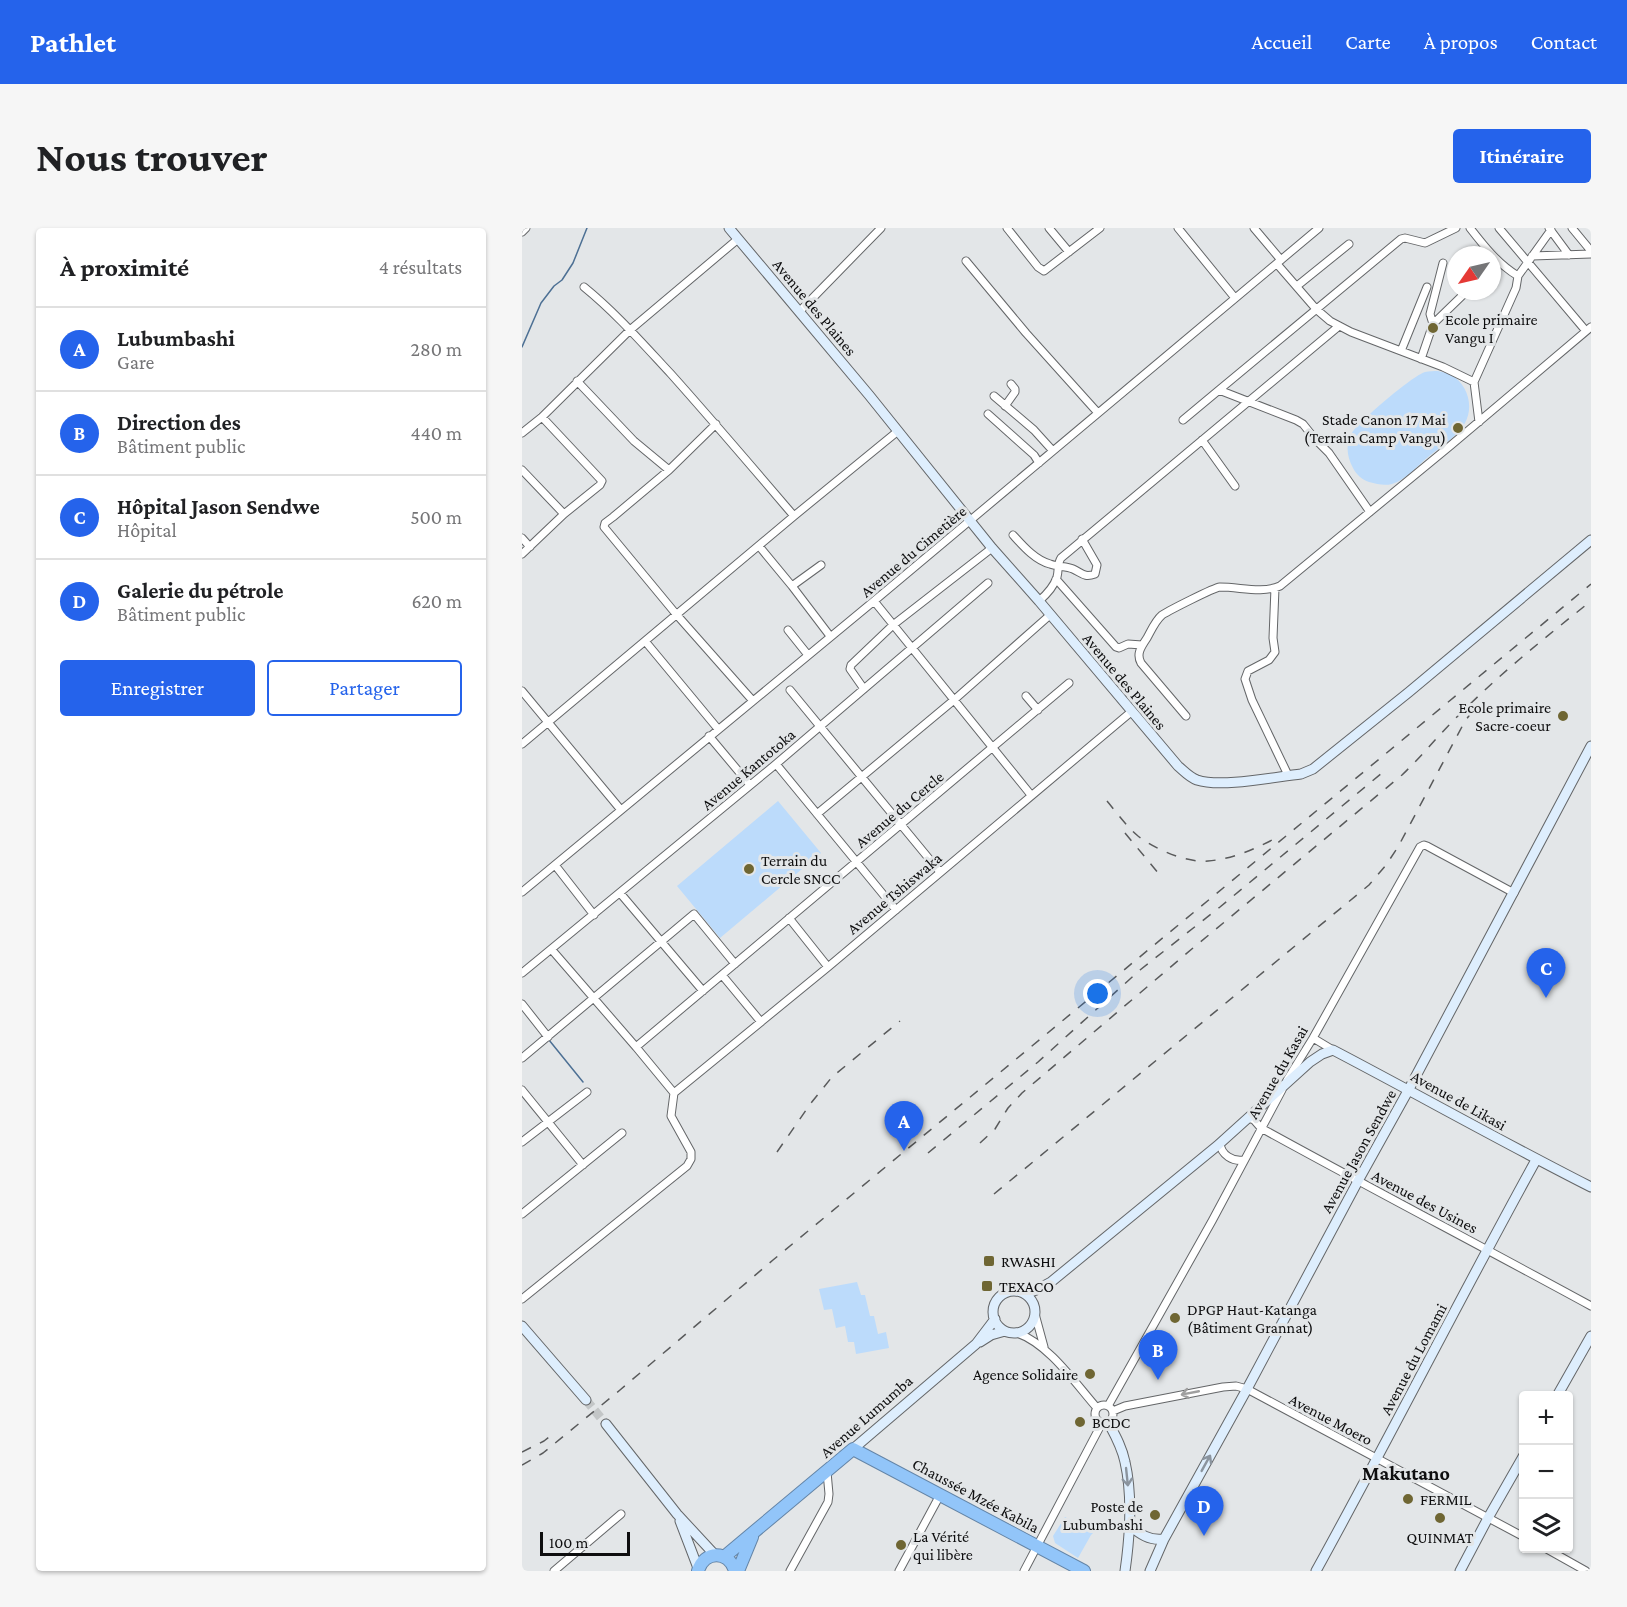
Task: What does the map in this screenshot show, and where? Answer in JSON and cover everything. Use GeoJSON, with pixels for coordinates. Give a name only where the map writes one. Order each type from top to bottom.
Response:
{"type":"FeatureCollection","features":[{"type":"Feature","properties":{"kind":"highway","name":"Avenue Lumumba"},"geometry":{"type":"LineString","coordinates":[[698,1570],[705,1559],[719,1556],[754,1533],[853,1449]]}},
{"type":"Feature","properties":{"kind":"highway","name":"Chaussée Mzée Kabila"},"geometry":{"type":"LineString","coordinates":[[853,1449],[1084,1571]]}},
{"type":"Feature","properties":{"kind":"highway","name":"Avenue Lumumba"},"geometry":{"type":"LineString","coordinates":[[736,1571],[754,1533]]}},
{"type":"Feature","properties":{"kind":"highway","name":"Avenue Lumumba"},"geometry":{"type":"LineString","coordinates":[[719,1556],[731,1562],[736,1571]]}},
{"type":"Feature","properties":{"kind":"main road","name":"Avenue des Plaines"},"geometry":{"type":"LineString","coordinates":[[729,228],[992,548],[1131,712],[1178,766],[1192,778],[1218,783],[1301,774],[1317,766],[1591,540]]}},
{"type":"Feature","properties":{"kind":"main road","name":"Avenue Jason Sendwe"},"geometry":{"type":"LineString","coordinates":[[1150,1571],[1164,1539],[1409,1089],[1591,746]]}},
{"type":"Feature","properties":{"kind":"main road","name":"Avenue de Likasi"},"geometry":{"type":"LineString","coordinates":[[1333,1050],[1409,1089],[1536,1160],[1591,1187]]}},
{"type":"Feature","properties":{"kind":"main road"},"geometry":{"type":"LineString","coordinates":[[1005,1331],[995,1319],[995,1305],[1002,1295],[1014,1292],[1025,1294],[1051,1282],[1220,1143],[1285,1083],[1316,1058],[1333,1050]]}},
{"type":"Feature","properties":{"kind":"main road","name":"Avenue du Lomami"},"geometry":{"type":"LineString","coordinates":[[1316,1571],[1536,1160]]}},
{"type":"Feature","properties":{"kind":"main road"},"geometry":{"type":"LineString","coordinates":[[976,1344],[991,1335],[1005,1331],[1017,1333],[1024,1331],[1030,1326],[1040,1296],[1051,1282]]}},
{"type":"Feature","properties":{"kind":"main road"},"geometry":{"type":"LineString","coordinates":[[1025,1294],[1032,1302],[1035,1312]]}},
{"type":"Feature","properties":{"kind":"main road","name":"Avenue Lumumba"},"geometry":{"type":"LineString","coordinates":[[853,1449],[976,1344],[995,1319]]}},
{"type":"Feature","properties":{"kind":"main road"},"geometry":{"type":"LineString","coordinates":[[522,1326],[586,1400]]}},
{"type":"Feature","properties":{"kind":"main road"},"geometry":{"type":"LineString","coordinates":[[1559,1391],[1591,1336]]}},
{"type":"Feature","properties":{"kind":"main road"},"geometry":{"type":"LineString","coordinates":[[1105,1423],[1120,1444],[1125,1461],[1130,1501],[1125,1571]]}},
{"type":"Feature","properties":{"kind":"main road"},"geometry":{"type":"LineString","coordinates":[[606,1424],[677,1514],[719,1556]]}},
{"type":"Feature","properties":{"kind":"main road"},"geometry":{"type":"LineString","coordinates":[[1460,1571],[1519,1464]]}},
{"type":"Feature","properties":{"kind":"main road"},"geometry":{"type":"LineString","coordinates":[[677,1514],[698,1570]]}},
{"type":"Feature","properties":{"kind":"main road"},"geometry":{"type":"LineString","coordinates":[[1129,1525],[1148,1538],[1164,1539]]}},
{"type":"Feature","properties":{"kind":"street"},"geometry":{"type":"LineString","coordinates":[[522,232],[526,228]]}},
{"type":"Feature","properties":{"kind":"street"},"geometry":{"type":"LineString","coordinates":[[799,312],[881,228]]}},
{"type":"Feature","properties":{"kind":"street"},"geometry":{"type":"LineString","coordinates":[[1007,228],[1042,271],[1046,271],[1100,228]]}},
{"type":"Feature","properties":{"kind":"street"},"geometry":{"type":"LineString","coordinates":[[1049,228],[1069,252]]}},
{"type":"Feature","properties":{"kind":"street"},"geometry":{"type":"LineString","coordinates":[[1178,228],[1235,298]]}},
{"type":"Feature","properties":{"kind":"street"},"geometry":{"type":"LineString","coordinates":[[1254,228],[1297,286],[1316,309],[1330,321],[1474,382]]}},
{"type":"Feature","properties":{"kind":"street","name":"Avenue du Cimetière"},"geometry":{"type":"LineString","coordinates":[[522,892],[1319,228]]}},
{"type":"Feature","properties":{"kind":"street"},"geometry":{"type":"LineString","coordinates":[[1183,420],[1401,238],[1425,243],[1456,228]]}},
{"type":"Feature","properties":{"kind":"street"},"geometry":{"type":"LineString","coordinates":[[1470,228],[1489,252],[1518,276]]}},
{"type":"Feature","properties":{"kind":"street"},"geometry":{"type":"LineString","coordinates":[[1185,716],[1139,661],[1138,654],[1142,645],[1161,616],[1221,587],[1254,590],[1280,586],[1588,329],[1530,259],[1499,228]]}},
{"type":"Feature","properties":{"kind":"street"},"geometry":{"type":"LineString","coordinates":[[1572,228],[1591,253]]}},
{"type":"Feature","properties":{"kind":"street"},"geometry":{"type":"LineString","coordinates":[[1479,422],[1474,382],[1516,288],[1518,276],[1550,229],[1569,255]]}},
{"type":"Feature","properties":{"kind":"street"},"geometry":{"type":"LineString","coordinates":[[522,434],[630,330],[738,239]]}},
{"type":"Feature","properties":{"kind":"street"},"geometry":{"type":"LineString","coordinates":[[1297,286],[1349,244]]}},
{"type":"Feature","properties":{"kind":"street"},"geometry":{"type":"LineString","coordinates":[[1530,259],[1591,253]]}},
{"type":"Feature","properties":{"kind":"street"},"geometry":{"type":"LineString","coordinates":[[966,261],[1026,333],[1098,413]]}},
{"type":"Feature","properties":{"kind":"street"},"geometry":{"type":"LineString","coordinates":[[1433,324],[1430,314],[1443,263]]}},
{"type":"Feature","properties":{"kind":"street"},"geometry":{"type":"LineString","coordinates":[[584,287],[630,330],[716,424],[794,516]]}},
{"type":"Feature","properties":{"kind":"street"},"geometry":{"type":"LineString","coordinates":[[1401,351],[1427,287]]}},
{"type":"Feature","properties":{"kind":"street"},"geometry":{"type":"LineString","coordinates":[[1421,358],[1433,324],[1458,300]]}},
{"type":"Feature","properties":{"kind":"street"},"geometry":{"type":"LineString","coordinates":[[1039,601],[1047,594],[1056,579],[1061,558],[1339,326]]}},
{"type":"Feature","properties":{"kind":"street"},"geometry":{"type":"LineString","coordinates":[[577,381],[634,441],[669,470]]}},
{"type":"Feature","properties":{"kind":"street"},"geometry":{"type":"LineString","coordinates":[[1005,406],[1016,392],[1011,384]]}},
{"type":"Feature","properties":{"kind":"street"},"geometry":{"type":"LineString","coordinates":[[1219,390],[1303,424],[1329,453],[1370,512]]}},
{"type":"Feature","properties":{"kind":"street"},"geometry":{"type":"LineString","coordinates":[[994,396],[1034,430],[1053,451]]}},
{"type":"Feature","properties":{"kind":"street"},"geometry":{"type":"LineString","coordinates":[[988,414],[1034,455],[1039,463]]}},
{"type":"Feature","properties":{"kind":"street"},"geometry":{"type":"LineString","coordinates":[[522,554],[602,481],[542,417]]}},
{"type":"Feature","properties":{"kind":"street"},"geometry":{"type":"LineString","coordinates":[[716,424],[669,470],[605,523],[604,527],[676,614],[753,701]]}},
{"type":"Feature","properties":{"kind":"street"},"geometry":{"type":"LineString","coordinates":[[522,744],[898,431]]}},
{"type":"Feature","properties":{"kind":"street"},"geometry":{"type":"LineString","coordinates":[[1202,440],[1234,486]]}},
{"type":"Feature","properties":{"kind":"street"},"geometry":{"type":"LineString","coordinates":[[522,470],[564,514]]}},
{"type":"Feature","properties":{"kind":"street"},"geometry":{"type":"LineString","coordinates":[[1014,535],[1029,552],[1047,564],[1072,568],[1088,576],[1095,574],[1097,565],[1082,539]]}},
{"type":"Feature","properties":{"kind":"street"},"geometry":{"type":"LineString","coordinates":[[522,538],[530,547]]}},
{"type":"Feature","properties":{"kind":"street"},"geometry":{"type":"LineString","coordinates":[[759,546],[830,636]]}},
{"type":"Feature","properties":{"kind":"street"},"geometry":{"type":"LineString","coordinates":[[864,689],[849,667],[893,625],[992,548]]}},
{"type":"Feature","properties":{"kind":"street"},"geometry":{"type":"LineString","coordinates":[[792,586],[821,565]]}},
{"type":"Feature","properties":{"kind":"street"},"geometry":{"type":"LineString","coordinates":[[1056,579],[1113,644],[1119,648],[1128,644],[1142,645]]}},
{"type":"Feature","properties":{"kind":"street","name":"Avenue Kantotoka"},"geometry":{"type":"LineString","coordinates":[[522,973],[776,764],[988,584]]}},
{"type":"Feature","properties":{"kind":"street"},"geometry":{"type":"LineString","coordinates":[[1275,588],[1273,638],[1275,652],[1269,660],[1248,670],[1245,679],[1252,700],[1288,775]]}},
{"type":"Feature","properties":{"kind":"street"},"geometry":{"type":"LineString","coordinates":[[874,601],[1031,795]]}},
{"type":"Feature","properties":{"kind":"street"},"geometry":{"type":"LineString","coordinates":[[817,814],[954,700],[1050,615]]}},
{"type":"Feature","properties":{"kind":"street"},"geometry":{"type":"LineString","coordinates":[[788,630],[808,655]]}},
{"type":"Feature","properties":{"kind":"street"},"geometry":{"type":"LineString","coordinates":[[645,640],[718,729]]}},
{"type":"Feature","properties":{"kind":"street","name":"Avenue du Cercle"},"geometry":{"type":"LineString","coordinates":[[636,1047],[1069,683]]}},
{"type":"Feature","properties":{"kind":"street"},"geometry":{"type":"LineString","coordinates":[[790,690],[940,872]]}},
{"type":"Feature","properties":{"kind":"street"},"geometry":{"type":"LineString","coordinates":[[522,691],[621,810]]}},
{"type":"Feature","properties":{"kind":"street"},"geometry":{"type":"LineString","coordinates":[[1026,696],[1038,710]]}},
{"type":"Feature","properties":{"kind":"street","name":"Avenue Tshiswaka"},"geometry":{"type":"LineString","coordinates":[[674,1093],[828,967],[1131,712]]}},
{"type":"Feature","properties":{"kind":"street"},"geometry":{"type":"LineString","coordinates":[[709,736],[750,785]]}},
{"type":"Feature","properties":{"kind":"street"},"geometry":{"type":"LineString","coordinates":[[776,764],[896,910]]}},
{"type":"Feature","properties":{"kind":"street","name":"Avenue du Kasai"},"geometry":{"type":"LineString","coordinates":[[1024,1571],[1105,1423],[1112,1418],[1111,1409],[1285,1083],[1313,1038],[1420,847],[1427,846],[1514,893]]}},
{"type":"Feature","properties":{"kind":"street"},"geometry":{"type":"LineString","coordinates":[[555,865],[594,915]]}},
{"type":"Feature","properties":{"kind":"street"},"geometry":{"type":"LineString","coordinates":[[620,893],[703,991]]}},
{"type":"Feature","properties":{"kind":"street"},"geometry":{"type":"LineString","coordinates":[[522,1058],[694,915],[735,964]]}},
{"type":"Feature","properties":{"kind":"street"},"geometry":{"type":"LineString","coordinates":[[789,918],[828,967]]}},
{"type":"Feature","properties":{"kind":"street"},"geometry":{"type":"LineString","coordinates":[[522,1299],[687,1166],[692,1159],[691,1152],[671,1116],[674,1093],[552,950]]}},
{"type":"Feature","properties":{"kind":"street"},"geometry":{"type":"LineString","coordinates":[[722,975],[761,1022]]}},
{"type":"Feature","properties":{"kind":"street"},"geometry":{"type":"LineString","coordinates":[[522,1004],[548,1037]]}},
{"type":"Feature","properties":{"kind":"street","name":"Avenue de Likasi"},"geometry":{"type":"LineString","coordinates":[[1313,1038],[1333,1050]]}},
{"type":"Feature","properties":{"kind":"street"},"geometry":{"type":"LineString","coordinates":[[522,1090],[583,1165]]}},
{"type":"Feature","properties":{"kind":"street"},"geometry":{"type":"LineString","coordinates":[[522,1142],[587,1092]]}},
{"type":"Feature","properties":{"kind":"street","name":"Avenue des Usines"},"geometry":{"type":"LineString","coordinates":[[1248,1118],[1254,1120],[1261,1128],[1591,1306]]}},
{"type":"Feature","properties":{"kind":"street"},"geometry":{"type":"LineString","coordinates":[[522,1214],[622,1133]]}},
{"type":"Feature","properties":{"kind":"street"},"geometry":{"type":"LineString","coordinates":[[1220,1143],[1226,1155],[1236,1160],[1244,1160]]}},
{"type":"Feature","properties":{"kind":"street"},"geometry":{"type":"LineString","coordinates":[[1035,1312],[1045,1349]]}},
{"type":"Feature","properties":{"kind":"street"},"geometry":{"type":"LineString","coordinates":[[1017,1333],[1027,1336],[1045,1349],[1097,1408]]}},
{"type":"Feature","properties":{"kind":"street","name":"Avenue Moero"},"geometry":{"type":"LineString","coordinates":[[1111,1409],[1223,1387],[1236,1386],[1247,1389],[1519,1534]]}},
{"type":"Feature","properties":{"kind":"street"},"geometry":{"type":"LineString","coordinates":[[1105,1423],[1096,1418],[1095,1411],[1102,1405],[1111,1409]]}},
{"type":"Feature","properties":{"kind":"street"},"geometry":{"type":"LineString","coordinates":[[790,1571],[828,1502],[827,1472]]}},
{"type":"Feature","properties":{"kind":"street"},"geometry":{"type":"LineString","coordinates":[[899,1571],[940,1495]]}},
{"type":"Feature","properties":{"kind":"street"},"geometry":{"type":"LineString","coordinates":[[554,1571],[621,1514]]}},
{"type":"Feature","properties":{"kind":"street"},"geometry":{"type":"LineString","coordinates":[[1554,1553],[1586,1571]]}},
{"type":"Feature","properties":{"kind":"shaded area"},"geometry":{"type":"Polygon","coordinates":[[[1438,371],[1450,374],[1457,379],[1468,396],[1468,417],[1462,428],[1397,482],[1389,485],[1380,484],[1362,478],[1354,470],[1348,455],[1348,442],[1356,427],[1418,375],[1438,371]]]}},
{"type":"Feature","properties":{"kind":"shaded area","name":"Terrain du Cercle SNCC"},"geometry":{"type":"Polygon","coordinates":[[[778,801],[821,853],[720,938],[677,886],[778,801]]]}},
{"type":"Feature","properties":{"kind":"shaded area"},"geometry":{"type":"Polygon","coordinates":[[[857,1282],[861,1295],[865,1295],[870,1316],[874,1316],[878,1334],[886,1332],[889,1348],[856,1354],[854,1342],[848,1342],[845,1326],[836,1328],[832,1309],[824,1310],[819,1289],[857,1282]]]}},
{"type":"Feature","properties":{"kind":"shaded area"},"geometry":{"type":"Polygon","coordinates":[[[1065,1517],[1086,1529],[1092,1524],[1096,1530],[1078,1558],[1055,1543],[1053,1536],[1065,1517]]]}},
{"type":"Feature","properties":{"kind":"waterway"},"geometry":{"type":"LineString","coordinates":[[522,347],[541,303],[554,286],[562,280],[573,263],[587,228]]}},
{"type":"Feature","properties":{"kind":"waterway"},"geometry":{"type":"LineString","coordinates":[[549,1040],[583,1082]]}},
{"type":"Feature","properties":{"kind":"tunnel"},"geometry":{"type":"LineString","coordinates":[[586,1400],[606,1424]]}},
{"type":"Feature","properties":{"kind":"railway"},"geometry":{"type":"LineString","coordinates":[[522,1465],[543,1453],[620,1390],[773,1260],[1591,584]]}},
{"type":"Feature","properties":{"kind":"railway"},"geometry":{"type":"LineString","coordinates":[[980,1143],[995,1129],[1008,1108],[1022,1093],[1402,775],[1493,683],[1591,601]]}},
{"type":"Feature","properties":{"kind":"railway"},"geometry":{"type":"LineString","coordinates":[[994,1194],[1369,885],[1398,847],[1465,721],[1475,708]]}},
{"type":"Feature","properties":{"kind":"railway"},"geometry":{"type":"LineString","coordinates":[[928,1153],[1038,1062],[1140,970],[1388,768]]}},
{"type":"Feature","properties":{"kind":"railway"},"geometry":{"type":"LineString","coordinates":[[1107,801],[1138,836],[1153,846],[1190,860],[1208,861],[1234,856],[1274,839]]}},
{"type":"Feature","properties":{"kind":"railway"},"geometry":{"type":"LineString","coordinates":[[1125,833],[1159,874]]}},
{"type":"Feature","properties":{"kind":"railway"},"geometry":{"type":"LineString","coordinates":[[777,1152],[832,1077],[900,1021]]}},
{"type":"Feature","properties":{"kind":"railway"},"geometry":{"type":"LineString","coordinates":[[522,1452],[553,1434]]}},
{"type":"Feature","properties":{"kind":"place","name":"Ecole primaire Vangu I"},"geometry":{"type":"Point","coordinates":[1433,328]}},
{"type":"Feature","properties":{"kind":"place","name":"Stade Canon 17 Mai (Terrain Camp Vangu)"},"geometry":{"type":"Point","coordinates":[1458,428]}},
{"type":"Feature","properties":{"kind":"place","name":"Ecole primaire Sacre-coeur"},"geometry":{"type":"Point","coordinates":[1563,716]}},
{"type":"Feature","properties":{"kind":"place","name":"Terrain du Cercle SNCC"},"geometry":{"type":"Point","coordinates":[749,869]}},
{"type":"Feature","properties":{"kind":"place","name":"Hôpital Jason Sendwe"},"geometry":{"type":"Point","coordinates":[1546,998]}},
{"type":"Feature","properties":{"kind":"place","name":"Lubumbashi"},"geometry":{"type":"Point","coordinates":[904,1151]}},
{"type":"Feature","properties":{"kind":"place","name":"RWASHI"},"geometry":{"type":"Point","coordinates":[989,1261]}},
{"type":"Feature","properties":{"kind":"place","name":"TEXACO"},"geometry":{"type":"Point","coordinates":[987,1286]}},
{"type":"Feature","properties":{"kind":"place","name":"DPGP Haut-Katanga (Bâtiment Grannat)"},"geometry":{"type":"Point","coordinates":[1175,1318]}},
{"type":"Feature","properties":{"kind":"place","name":"Agence Solidaire"},"geometry":{"type":"Point","coordinates":[1090,1374]}},
{"type":"Feature","properties":{"kind":"place","name":"Direction des"},"geometry":{"type":"Point","coordinates":[1158,1380]}},
{"type":"Feature","properties":{"kind":"place","name":"BCDC"},"geometry":{"type":"Point","coordinates":[1080,1422]}},
{"type":"Feature","properties":{"kind":"place","name":"FERMIL"},"geometry":{"type":"Point","coordinates":[1408,1499]}},
{"type":"Feature","properties":{"kind":"place","name":"Poste de Lubumbashi"},"geometry":{"type":"Point","coordinates":[1155,1515]}},
{"type":"Feature","properties":{"kind":"place","name":"QUINMAT"},"geometry":{"type":"Point","coordinates":[1440,1518]}},
{"type":"Feature","properties":{"kind":"place","name":"Galerie du pétrole"},"geometry":{"type":"Point","coordinates":[1204,1536]}},
{"type":"Feature","properties":{"kind":"place","name":"La Vérité qui libère"},"geometry":{"type":"Point","coordinates":[901,1545]}},
{"type":"Feature","properties":{"kind":"district","name":"Makutano"},"geometry":{"type":"Point","coordinates":[1406,1473]}}]}
